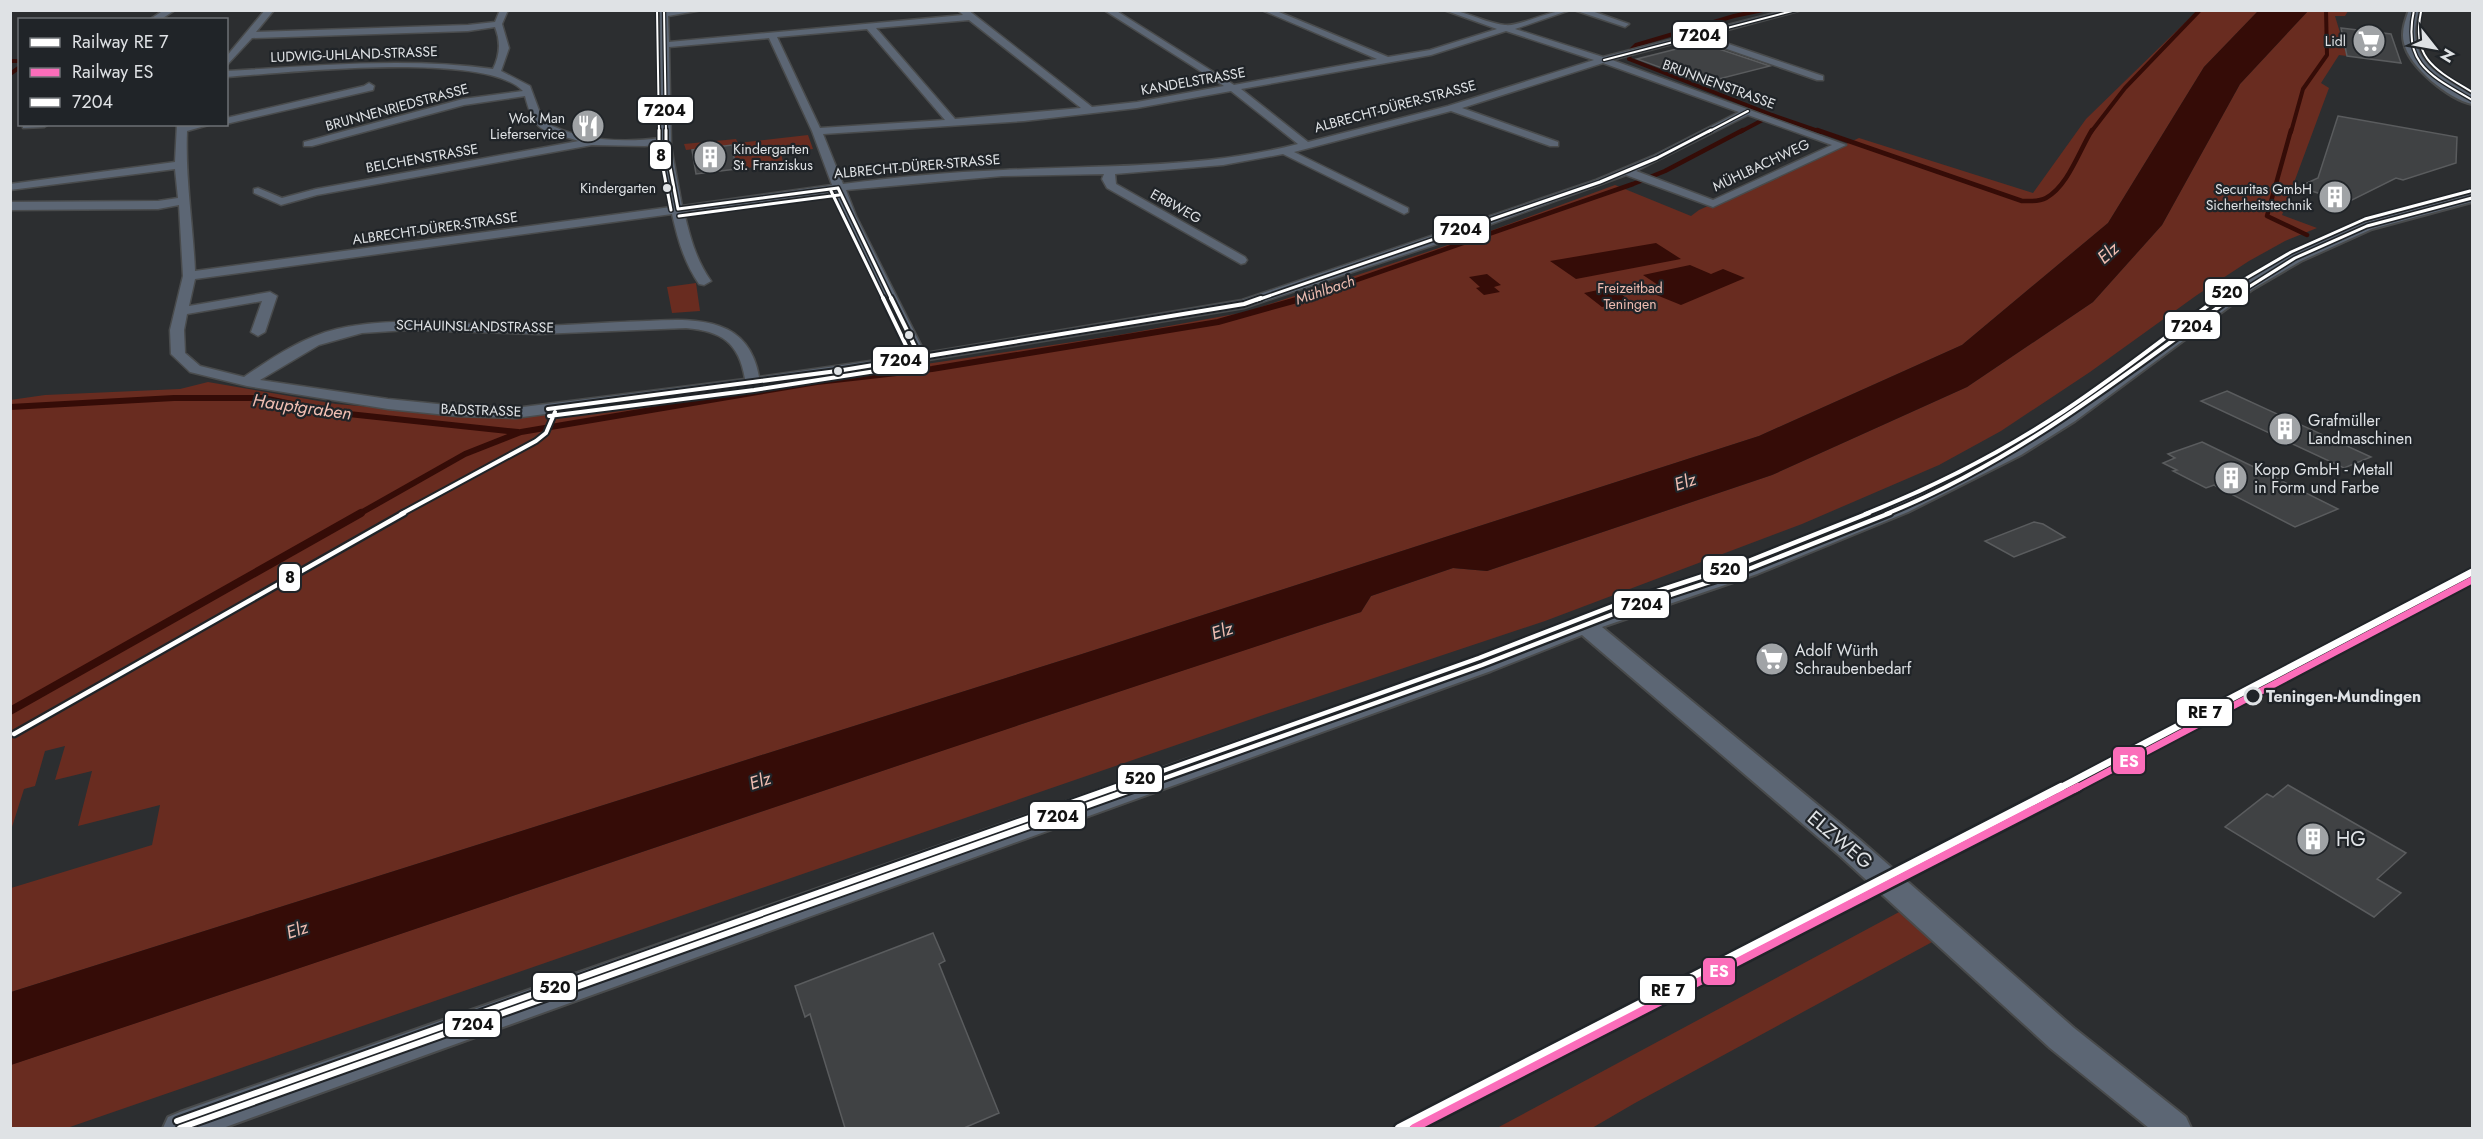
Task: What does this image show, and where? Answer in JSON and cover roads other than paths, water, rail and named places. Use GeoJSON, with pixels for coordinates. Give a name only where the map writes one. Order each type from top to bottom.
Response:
{"type":"FeatureCollection","features":[{"type":"Feature","properties":{"kind":"street"},"geometry":{"type":"LineString","coordinates":[[157,18],[171,10]]}},
{"type":"Feature","properties":{"kind":"street"},"geometry":{"type":"LineString","coordinates":[[228,61],[270,10]]}},
{"type":"Feature","properties":{"kind":"street"},"geometry":{"type":"LineString","coordinates":[[498,24],[504,10]]}},
{"type":"Feature","properties":{"kind":"street"},"geometry":{"type":"LineString","coordinates":[[698,10],[664,12],[666,140],[672,187],[685,244],[696,270],[704,281]]}},
{"type":"Feature","properties":{"kind":"street"},"geometry":{"type":"LineString","coordinates":[[962,10],[1091,111]]}},
{"type":"Feature","properties":{"kind":"street"},"geometry":{"type":"LineString","coordinates":[[1108,10],[1233,87],[1307,146]]}},
{"type":"Feature","properties":{"kind":"street"},"geometry":{"type":"LineString","coordinates":[[1266,10],[1388,61]]}},
{"type":"Feature","properties":{"kind":"street","name":"BRUNNENSTRASSE"},"geometry":{"type":"LineString","coordinates":[[1448,10],[1604,60],[1841,145]]}},
{"type":"Feature","properties":{"kind":"street","name":"KANDELSTRASSE"},"geometry":{"type":"LineString","coordinates":[[817,131],[954,124],[1091,111],[1388,61],[1461,44],[1566,10]]}},
{"type":"Feature","properties":{"kind":"street"},"geometry":{"type":"LineString","coordinates":[[1578,10],[1625,24]]}},
{"type":"Feature","properties":{"kind":"street","name":"ALBRECHT-DÜRER-STRASSE"},"geometry":{"type":"LineString","coordinates":[[189,276],[838,188],[1002,173],[1110,171],[1223,162],[1307,146],[1452,108],[1635,50],[1798,10]]}},
{"type":"Feature","properties":{"kind":"street"},"geometry":{"type":"LineString","coordinates":[[2414,10],[2407,34],[2411,51],[2418,62],[2437,79],[2472,100]]}},
{"type":"Feature","properties":{"kind":"street"},"geometry":{"type":"LineString","coordinates":[[664,45],[970,17]]}},
{"type":"Feature","properties":{"kind":"street"},"geometry":{"type":"LineString","coordinates":[[250,35],[468,28],[498,24]]}},
{"type":"Feature","properties":{"kind":"street"},"geometry":{"type":"LineString","coordinates":[[496,72],[506,43],[505,35],[498,24]]}},
{"type":"Feature","properties":{"kind":"street"},"geometry":{"type":"LineString","coordinates":[[870,27],[954,124]]}},
{"type":"Feature","properties":{"kind":"street"},"geometry":{"type":"LineString","coordinates":[[772,36],[817,131],[838,188],[920,357]]}},
{"type":"Feature","properties":{"kind":"street"},"geometry":{"type":"LineString","coordinates":[[1696,36],[1820,78]]}},
{"type":"Feature","properties":{"kind":"street","name":"LUDWIG-UHLAND-STRASSE"},"geometry":{"type":"LineString","coordinates":[[228,74],[380,65],[460,67],[496,72],[518,82],[527,88],[528,93]]}},
{"type":"Feature","properties":{"kind":"street"},"geometry":{"type":"LineString","coordinates":[[228,121],[370,88],[369,86]]}},
{"type":"Feature","properties":{"kind":"street"},"geometry":{"type":"LineString","coordinates":[[528,93],[539,123],[593,142],[645,143],[666,140]]}},
{"type":"Feature","properties":{"kind":"street","name":"BRUNNENRIEDSTRASSE"},"geometry":{"type":"LineString","coordinates":[[308,144],[463,102],[528,93]]}},
{"type":"Feature","properties":{"kind":"street"},"geometry":{"type":"LineString","coordinates":[[1452,108],[1554,144]]}},
{"type":"Feature","properties":{"kind":"street","name":"BADSTRASSE"},"geometry":{"type":"LineString","coordinates":[[182,311],[177,330],[178,354],[195,369],[216,376],[388,404],[457,411],[515,413],[753,383],[1087,332],[1244,304],[1631,174],[1657,159],[1754,113]]}},
{"type":"Feature","properties":{"kind":"street"},"geometry":{"type":"LineString","coordinates":[[182,127],[180,165],[188,223],[189,276],[182,311],[270,296],[258,333]]}},
{"type":"Feature","properties":{"kind":"street","name":"BELCHENSTRASSE"},"geometry":{"type":"LineString","coordinates":[[258,191],[282,202],[316,192],[593,142]]}},
{"type":"Feature","properties":{"kind":"street","name":"MÜHLBACHWEG"},"geometry":{"type":"LineString","coordinates":[[1631,174],[1713,204],[1841,145]]}},
{"type":"Feature","properties":{"kind":"street"},"geometry":{"type":"LineString","coordinates":[[1284,151],[1404,210]]}},
{"type":"Feature","properties":{"kind":"street"},"geometry":{"type":"LineString","coordinates":[[10,187],[180,165]]}},
{"type":"Feature","properties":{"kind":"street","name":"ERBWEG"},"geometry":{"type":"LineString","coordinates":[[1110,171],[1108,179],[1111,186],[1241,260]]}},
{"type":"Feature","properties":{"kind":"street"},"geometry":{"type":"LineString","coordinates":[[180,1128],[1482,665],[1584,624],[1749,570],[1844,532],[1949,485],[2014,451],[2068,417],[2232,297],[2295,258],[2367,226],[2472,198]]}},
{"type":"Feature","properties":{"kind":"street"},"geometry":{"type":"LineString","coordinates":[[10,206],[141,205],[184,201]]}},
{"type":"Feature","properties":{"kind":"street","name":"SCHAUINSLANDSTRASSE"},"geometry":{"type":"LineString","coordinates":[[247,382],[304,345],[336,333],[371,326],[407,324],[525,330],[702,324],[736,338],[743,347],[751,368],[753,383]]}},
{"type":"Feature","properties":{"kind":"street","name":"ELZWEG"},"geometry":{"type":"LineString","coordinates":[[1584,624],[1849,847],[2062,1038],[2174,1128]]}},
{"type":"Feature","properties":{"kind":"water","name":"Elz"},"geometry":{"type":"Polygon","coordinates":[[[2258,11],[2308,11],[2240,84],[2162,225],[2093,302],[1967,387],[1772,475],[1487,571],[1453,568],[1371,596],[1361,612],[11,1065],[11,992],[1082,654],[1759,436],[1962,345],[2108,223],[2204,67],[2258,11]]]}},
{"type":"Feature","properties":{"kind":"water"},"geometry":{"type":"Polygon","coordinates":[[[1656,243],[1681,259],[1576,279],[1550,261],[1656,243]]]}},
{"type":"Feature","properties":{"kind":"water"},"geometry":{"type":"Polygon","coordinates":[[[1690,265],[1711,274],[1723,269],[1745,278],[1681,305],[1649,292],[1661,287],[1643,275],[1690,265]]]}},
{"type":"Feature","properties":{"kind":"water"},"geometry":{"type":"Polygon","coordinates":[[[1487,274],[1501,285],[1494,287],[1500,292],[1484,295],[1476,288],[1480,287],[1469,277],[1487,274]]]}},
{"type":"Feature","properties":{"kind":"water"},"geometry":{"type":"Polygon","coordinates":[[[1612,287],[1630,301],[1602,307],[1584,293],[1612,287]]]}},
{"type":"Feature","properties":{"kind":"waterway","name":"Mühlbach"},"geometry":{"type":"LineString","coordinates":[[1763,10],[1734,16],[1636,45],[1631,50],[1629,59],[1772,115]]}},
{"type":"Feature","properties":{"kind":"waterway"},"geometry":{"type":"LineString","coordinates":[[2091,132],[2125,88],[2200,10]]}},
{"type":"Feature","properties":{"kind":"waterway"},"geometry":{"type":"LineString","coordinates":[[2291,132],[2303,89],[2327,55],[2326,10]]}},
{"type":"Feature","properties":{"kind":"waterway"},"geometry":{"type":"LineString","coordinates":[[10,61],[18,61]]}},
{"type":"Feature","properties":{"kind":"waterway"},"geometry":{"type":"LineString","coordinates":[[10,74],[18,68]]}},
{"type":"Feature","properties":{"kind":"waterway","name":"Mühlbach"},"geometry":{"type":"LineString","coordinates":[[1740,132],[1772,115]]}},
{"type":"Feature","properties":{"kind":"waterway"},"geometry":{"type":"LineString","coordinates":[[1772,115],[1821,132]]}},
{"type":"Feature","properties":{"kind":"waterway","name":"Mühlbach"},"geometry":{"type":"LineString","coordinates":[[1299,300],[1633,184],[1665,171],[1743,130]]}},
{"type":"Feature","properties":{"kind":"waterway"},"geometry":{"type":"LineString","coordinates":[[1817,130],[2022,201],[2046,198],[2061,185],[2092,130]]}},
{"type":"Feature","properties":{"kind":"waterway"},"geometry":{"type":"LineString","coordinates":[[2291,130],[2267,216],[2307,235]]}},
{"type":"Feature","properties":{"kind":"waterway","name":"Mühlbach"},"geometry":{"type":"LineString","coordinates":[[359,514],[465,454],[521,432],[817,382],[932,369],[1218,322],[1304,298]]}},
{"type":"Feature","properties":{"kind":"waterway","name":"Hauptgraben"},"geometry":{"type":"LineString","coordinates":[[10,407],[174,398],[263,398],[330,412],[518,432]]}},
{"type":"Feature","properties":{"kind":"waterway"},"geometry":{"type":"LineString","coordinates":[[10,711],[361,513]]}},
{"type":"Feature","properties":{"kind":"rail line","name":"ES"},"geometry":{"type":"LineString","coordinates":[[1414,1128],[2152,749],[2472,580]]}},
{"type":"Feature","properties":{"kind":"place","name":"Lidl"},"geometry":{"type":"Point","coordinates":[2369,41]}},
{"type":"Feature","properties":{"kind":"place","name":"Wok Man Lieferservice"},"geometry":{"type":"Point","coordinates":[588,126]}},
{"type":"Feature","properties":{"kind":"place","name":"Kindergarten St. Franziskus"},"geometry":{"type":"Point","coordinates":[710,157]}},
{"type":"Feature","properties":{"kind":"place","name":"Kindergarten"},"geometry":{"type":"Point","coordinates":[667,188]}},
{"type":"Feature","properties":{"kind":"place","name":"Securitas GmbH Sicherheitstechnik"},"geometry":{"type":"Point","coordinates":[2335,197]}},
{"type":"Feature","properties":{"kind":"place","name":"Grafmüller Landmaschinen"},"geometry":{"type":"Point","coordinates":[2285,429]}},
{"type":"Feature","properties":{"kind":"place","name":"Kopp GmbH - Metall in Form und Farbe"},"geometry":{"type":"Point","coordinates":[2231,478]}},
{"type":"Feature","properties":{"kind":"place","name":"Adolf Würth Schraubenbedarf"},"geometry":{"type":"Point","coordinates":[1772,659]}},
{"type":"Feature","properties":{"kind":"place","name":"Teningen-Mundingen"},"geometry":{"type":"Point","coordinates":[2253,696]}},
{"type":"Feature","properties":{"kind":"place","name":"HG"},"geometry":{"type":"Point","coordinates":[2313,839]}},
{"type":"Feature","properties":{"kind":"park label","name":"Freizeitbad Teningen"},"geometry":{"type":"Point","coordinates":[1630,296]}}]}
